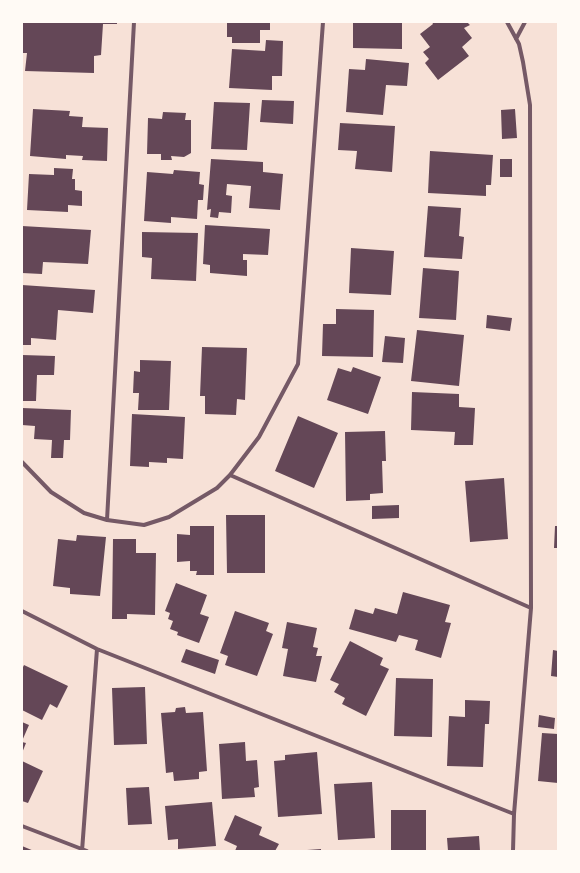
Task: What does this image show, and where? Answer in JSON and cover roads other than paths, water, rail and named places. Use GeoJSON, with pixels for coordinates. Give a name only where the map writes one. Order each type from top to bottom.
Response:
{"type":"FeatureCollection","features":[{"type":"Feature","properties":{"kind":"street"},"geometry":{"type":"LineString","coordinates":[[107,520],[134,22]]}},
{"type":"Feature","properties":{"kind":"street"},"geometry":{"type":"LineString","coordinates":[[22,462],[52,492],[84,513],[107,520],[144,525],[169,517],[217,488],[230,475],[259,437],[298,364],[323,22]]}},
{"type":"Feature","properties":{"kind":"street"},"geometry":{"type":"LineString","coordinates":[[507,22],[516,39],[523,62],[530,105],[531,608],[512,851]]}},
{"type":"Feature","properties":{"kind":"street"},"geometry":{"type":"LineString","coordinates":[[516,39],[525,22]]}},
{"type":"Feature","properties":{"kind":"street"},"geometry":{"type":"LineString","coordinates":[[230,475],[531,608]]}},
{"type":"Feature","properties":{"kind":"street"},"geometry":{"type":"LineString","coordinates":[[22,611],[97,649],[514,814]]}},
{"type":"Feature","properties":{"kind":"street"},"geometry":{"type":"LineString","coordinates":[[22,826],[83,850],[97,649]]}}]}
